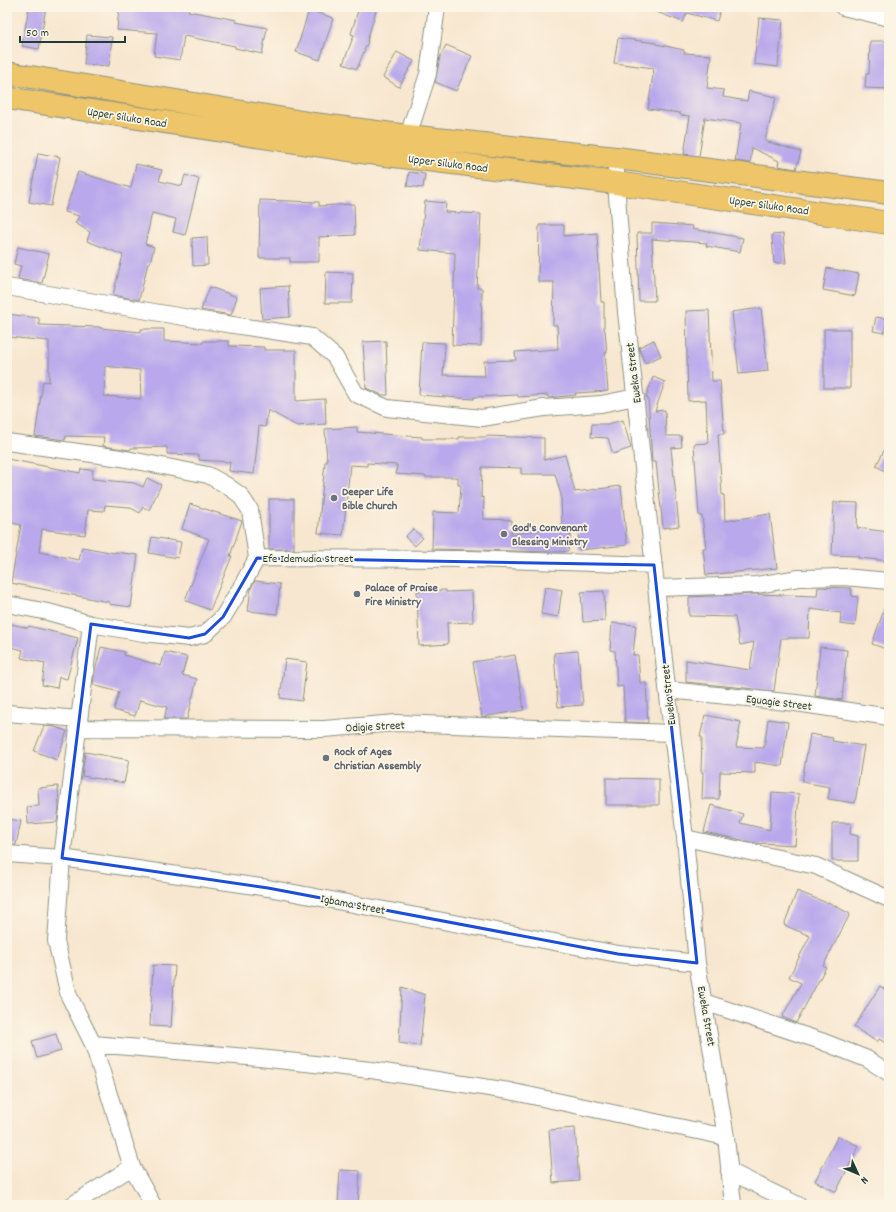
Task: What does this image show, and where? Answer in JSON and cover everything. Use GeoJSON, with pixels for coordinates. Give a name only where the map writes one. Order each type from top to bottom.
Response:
{"type":"FeatureCollection","features":[{"type":"Feature","properties":{"kind":"main road","name":"Upper Siluko Road"},"geometry":{"type":"LineString","coordinates":[[7,73],[314,124],[408,136],[616,158],[889,193]]}},
{"type":"Feature","properties":{"kind":"main road","name":"Upper Siluko Road"},"geometry":{"type":"LineString","coordinates":[[7,98],[361,152],[616,183],[889,223]]}},
{"type":"Feature","properties":{"kind":"street"},"geometry":{"type":"LineString","coordinates":[[408,136],[428,74],[437,7]]}},
{"type":"Feature","properties":{"kind":"street"},"geometry":{"type":"LineString","coordinates":[[844,7],[889,18]]}},
{"type":"Feature","properties":{"kind":"street"},"geometry":{"type":"LineString","coordinates":[[616,158],[616,183]]}},
{"type":"Feature","properties":{"kind":"street","name":"Eweka Street"},"geometry":{"type":"LineString","coordinates":[[616,183],[626,312],[672,733],[685,838],[697,963],[726,1136],[733,1205]]}},
{"type":"Feature","properties":{"kind":"street"},"geometry":{"type":"LineString","coordinates":[[7,287],[312,337],[334,357],[356,394],[387,408],[482,418],[544,408],[601,404],[636,397]]}},
{"type":"Feature","properties":{"kind":"street"},"geometry":{"type":"LineString","coordinates":[[7,442],[121,458],[208,475],[240,495],[250,510],[257,558]]}},
{"type":"Feature","properties":{"kind":"street","name":"Efe Idemudia Street"},"geometry":{"type":"LineString","coordinates":[[7,604],[48,612],[91,624],[143,633],[190,638],[205,634],[223,617],[257,558],[470,560],[654,565]]}},
{"type":"Feature","properties":{"kind":"street"},"geometry":{"type":"LineString","coordinates":[[656,588],[756,586],[799,578],[844,577],[889,581]]}},
{"type":"Feature","properties":{"kind":"street"},"geometry":{"type":"LineString","coordinates":[[91,624],[62,858],[56,940],[69,996],[93,1044],[132,1167],[153,1205]]}},
{"type":"Feature","properties":{"kind":"street","name":"Eguagie Street"},"geometry":{"type":"LineString","coordinates":[[668,690],[796,703],[889,717]]}},
{"type":"Feature","properties":{"kind":"street","name":"Odigie Street"},"geometry":{"type":"LineString","coordinates":[[7,713],[78,724],[324,729],[396,723],[672,733]]}},
{"type":"Feature","properties":{"kind":"street"},"geometry":{"type":"LineString","coordinates":[[685,838],[816,866],[889,898]]}},
{"type":"Feature","properties":{"kind":"street","name":"Igbama Street"},"geometry":{"type":"LineString","coordinates":[[7,854],[62,858],[268,888],[618,954],[697,963]]}},
{"type":"Feature","properties":{"kind":"street"},"geometry":{"type":"LineString","coordinates":[[704,1002],[822,1041],[867,1059],[889,1073]]}},
{"type":"Feature","properties":{"kind":"street"},"geometry":{"type":"LineString","coordinates":[[93,1044],[259,1058],[371,1070],[509,1091],[726,1136]]}},
{"type":"Feature","properties":{"kind":"street"},"geometry":{"type":"LineString","coordinates":[[72,1205],[132,1167]]}},
{"type":"Feature","properties":{"kind":"street"},"geometry":{"type":"LineString","coordinates":[[729,1171],[798,1205]]}},
{"type":"Feature","properties":{"kind":"highlighted area"},"geometry":{"type":"Polygon","coordinates":[[[257,558],[654,565],[697,963],[618,954],[268,888],[62,858],[91,624],[189,638],[205,634],[223,617],[257,558]]]}},
{"type":"Feature","properties":{"kind":"building"},"geometry":{"type":"Polygon","coordinates":[[[29,7],[46,7],[39,49],[22,46],[29,7]]]}},
{"type":"Feature","properties":{"kind":"building"},"geometry":{"type":"Polygon","coordinates":[[[119,7],[189,7],[188,11],[237,20],[236,22],[267,28],[262,54],[235,48],[235,46],[184,36],[180,60],[154,56],[157,33],[117,30],[119,7]]]}},
{"type":"Feature","properties":{"kind":"building"},"geometry":{"type":"Polygon","coordinates":[[[359,7],[377,7],[368,41],[357,69],[343,64],[354,35],[351,34],[359,7]]]}},
{"type":"Feature","properties":{"kind":"building"},"geometry":{"type":"Polygon","coordinates":[[[646,7],[721,7],[717,21],[687,13],[683,22],[646,7]]]}},
{"type":"Feature","properties":{"kind":"building"},"geometry":{"type":"Polygon","coordinates":[[[309,10],[333,18],[320,60],[296,52],[309,10]]]}},
{"type":"Feature","properties":{"kind":"building"},"geometry":{"type":"Polygon","coordinates":[[[759,18],[783,20],[778,67],[754,64],[759,18]]]}},
{"type":"Feature","properties":{"kind":"building"},"geometry":{"type":"Polygon","coordinates":[[[87,35],[112,37],[109,66],[84,64],[87,35]]]}},
{"type":"Feature","properties":{"kind":"building"},"geometry":{"type":"Polygon","coordinates":[[[618,38],[656,43],[684,50],[684,53],[711,55],[707,88],[724,90],[723,97],[747,101],[749,91],[776,97],[765,141],[801,152],[796,169],[778,166],[779,161],[752,148],[750,163],[735,161],[741,123],[705,118],[699,156],[684,154],[690,116],[680,115],[680,113],[648,109],[654,68],[614,63],[618,38]]]}},
{"type":"Feature","properties":{"kind":"building"},"geometry":{"type":"Polygon","coordinates":[[[870,41],[889,41],[889,89],[865,88],[866,74],[869,74],[870,41]]]}},
{"type":"Feature","properties":{"kind":"building"},"geometry":{"type":"Polygon","coordinates":[[[446,45],[472,56],[456,91],[435,82],[440,57],[446,45]]]}},
{"type":"Feature","properties":{"kind":"building"},"geometry":{"type":"Polygon","coordinates":[[[397,52],[414,61],[399,87],[383,77],[397,52]]]}},
{"type":"Feature","properties":{"kind":"building"},"geometry":{"type":"Polygon","coordinates":[[[38,153],[60,157],[51,206],[29,202],[38,153]]]}},
{"type":"Feature","properties":{"kind":"building"},"geometry":{"type":"Polygon","coordinates":[[[136,164],[162,170],[159,181],[182,186],[185,175],[199,179],[185,235],[173,232],[176,219],[152,213],[145,244],[154,247],[150,263],[148,263],[139,300],[113,295],[123,255],[87,241],[90,232],[75,223],[79,216],[65,212],[78,172],[131,188],[136,164]]]}},
{"type":"Feature","properties":{"kind":"building"},"geometry":{"type":"Polygon","coordinates":[[[409,172],[425,174],[423,188],[407,186],[409,172]]]}},
{"type":"Feature","properties":{"kind":"building"},"geometry":{"type":"Polygon","coordinates":[[[260,200],[319,202],[319,206],[354,204],[355,235],[319,237],[319,262],[290,262],[290,258],[259,258],[260,200]]]}},
{"type":"Feature","properties":{"kind":"building"},"geometry":{"type":"Polygon","coordinates":[[[425,201],[446,203],[445,212],[481,214],[477,288],[482,288],[481,346],[452,345],[455,253],[420,250],[425,201]]]}},
{"type":"Feature","properties":{"kind":"building"},"geometry":{"type":"Polygon","coordinates":[[[652,223],[693,226],[692,229],[743,238],[740,252],[706,246],[707,243],[652,239],[655,301],[639,301],[637,233],[652,233],[652,223]]]}},
{"type":"Feature","properties":{"kind":"building"},"geometry":{"type":"Polygon","coordinates":[[[539,225],[564,225],[564,236],[597,233],[601,302],[604,302],[604,330],[607,353],[605,353],[608,391],[575,393],[576,395],[548,398],[548,395],[474,397],[474,399],[419,395],[422,342],[445,343],[443,375],[485,376],[484,361],[516,360],[515,352],[558,349],[557,325],[553,325],[554,282],[538,282],[539,225]]]}},
{"type":"Feature","properties":{"kind":"building"},"geometry":{"type":"Polygon","coordinates":[[[783,234],[786,263],[774,263],[772,235],[783,234]]]}},
{"type":"Feature","properties":{"kind":"building"},"geometry":{"type":"Polygon","coordinates":[[[207,237],[208,265],[193,266],[192,238],[207,237]]]}},
{"type":"Feature","properties":{"kind":"building"},"geometry":{"type":"Polygon","coordinates":[[[18,247],[49,254],[42,283],[18,279],[21,266],[14,264],[18,247]]]}},
{"type":"Feature","properties":{"kind":"building"},"geometry":{"type":"Polygon","coordinates":[[[827,268],[859,274],[855,296],[823,290],[827,268]]]}},
{"type":"Feature","properties":{"kind":"building"},"geometry":{"type":"Polygon","coordinates":[[[326,272],[353,273],[352,303],[325,303],[326,272]]]}},
{"type":"Feature","properties":{"kind":"building"},"geometry":{"type":"Polygon","coordinates":[[[288,286],[290,317],[262,319],[260,288],[288,286]]]}},
{"type":"Feature","properties":{"kind":"building"},"geometry":{"type":"Polygon","coordinates":[[[210,287],[237,297],[231,315],[201,310],[210,287]]]}},
{"type":"Feature","properties":{"kind":"building"},"geometry":{"type":"Polygon","coordinates":[[[761,308],[768,371],[739,374],[732,312],[761,308]]]}},
{"type":"Feature","properties":{"kind":"building"},"geometry":{"type":"Polygon","coordinates":[[[709,310],[712,381],[720,381],[724,434],[718,434],[725,521],[770,514],[777,568],[706,575],[703,548],[706,548],[702,516],[699,516],[694,444],[708,443],[706,400],[688,401],[686,311],[709,310]]]}},
{"type":"Feature","properties":{"kind":"building"},"geometry":{"type":"Polygon","coordinates":[[[7,314],[39,318],[39,325],[100,327],[141,332],[141,329],[164,329],[164,341],[203,343],[203,341],[229,341],[229,346],[264,347],[264,350],[296,350],[296,401],[325,399],[326,424],[297,426],[268,410],[265,427],[259,426],[254,474],[229,471],[230,462],[199,460],[199,455],[167,454],[167,447],[131,448],[130,450],[103,446],[104,437],[66,436],[65,440],[35,436],[43,381],[49,382],[49,341],[7,337],[7,314]],[[105,366],[104,396],[141,399],[140,370],[105,366]]]}},
{"type":"Feature","properties":{"kind":"building"},"geometry":{"type":"Polygon","coordinates":[[[876,317],[887,319],[884,333],[873,331],[876,317]]]}},
{"type":"Feature","properties":{"kind":"building"},"geometry":{"type":"Polygon","coordinates":[[[824,329],[850,329],[850,388],[824,388],[824,329]]]}},
{"type":"Feature","properties":{"kind":"building"},"geometry":{"type":"Polygon","coordinates":[[[654,340],[661,356],[645,363],[639,347],[654,340]]]}},
{"type":"Feature","properties":{"kind":"building"},"geometry":{"type":"Polygon","coordinates":[[[386,341],[388,395],[382,395],[366,388],[363,342],[386,341]]]}},
{"type":"Feature","properties":{"kind":"building"},"geometry":{"type":"Polygon","coordinates":[[[653,377],[665,382],[655,411],[665,410],[666,436],[681,436],[682,447],[671,448],[679,526],[663,528],[656,462],[652,462],[648,398],[646,397],[653,377]]]}},
{"type":"Feature","properties":{"kind":"building"},"geometry":{"type":"Polygon","coordinates":[[[623,420],[631,448],[613,454],[608,438],[591,437],[592,424],[608,424],[623,420]]]}},
{"type":"Feature","properties":{"kind":"building"},"geometry":{"type":"Polygon","coordinates":[[[357,427],[357,432],[422,437],[422,439],[459,439],[459,437],[486,436],[544,438],[544,460],[565,455],[575,492],[621,486],[627,545],[579,550],[578,528],[572,527],[568,551],[432,549],[433,512],[459,513],[461,485],[458,485],[458,477],[425,477],[396,474],[397,465],[367,463],[367,466],[350,465],[343,535],[318,533],[325,462],[327,462],[325,429],[357,427]],[[482,467],[481,497],[484,498],[483,519],[512,520],[511,535],[562,525],[561,495],[555,474],[521,474],[521,468],[482,467]]]}},
{"type":"Feature","properties":{"kind":"building"},"geometry":{"type":"Polygon","coordinates":[[[889,441],[889,473],[876,466],[889,441]]]}},
{"type":"Feature","properties":{"kind":"building"},"geometry":{"type":"Polygon","coordinates":[[[7,459],[80,473],[81,469],[93,470],[92,479],[134,483],[143,487],[147,478],[161,485],[149,510],[143,507],[140,513],[129,507],[105,505],[104,511],[88,510],[85,535],[42,529],[39,552],[79,560],[82,547],[115,553],[138,555],[131,607],[109,604],[109,602],[11,583],[21,525],[7,522],[7,459]]]}},
{"type":"Feature","properties":{"kind":"building"},"geometry":{"type":"Polygon","coordinates":[[[269,499],[294,499],[294,549],[269,549],[269,499]]]}},
{"type":"Feature","properties":{"kind":"building"},"geometry":{"type":"Polygon","coordinates":[[[834,502],[858,503],[857,528],[889,532],[889,561],[858,558],[858,556],[832,555],[834,502]]]}},
{"type":"Feature","properties":{"kind":"building"},"geometry":{"type":"Polygon","coordinates":[[[190,504],[242,521],[230,556],[232,556],[210,610],[185,600],[209,539],[182,529],[190,504]]]}},
{"type":"Feature","properties":{"kind":"building"},"geometry":{"type":"Polygon","coordinates":[[[413,529],[423,538],[415,546],[405,537],[413,529]]]}},
{"type":"Feature","properties":{"kind":"building"},"geometry":{"type":"Polygon","coordinates":[[[152,537],[181,542],[178,558],[149,553],[152,537]]]}},
{"type":"Feature","properties":{"kind":"building"},"geometry":{"type":"Polygon","coordinates":[[[255,581],[280,584],[277,614],[248,611],[251,588],[255,581]]]}},
{"type":"Feature","properties":{"kind":"building"},"geometry":{"type":"Polygon","coordinates":[[[545,587],[562,590],[558,617],[541,614],[545,587]]]}},
{"type":"Feature","properties":{"kind":"building"},"geometry":{"type":"Polygon","coordinates":[[[818,587],[851,588],[852,596],[858,597],[855,626],[840,624],[841,613],[810,609],[809,638],[781,638],[774,691],[686,682],[686,660],[750,670],[754,642],[740,645],[735,617],[689,616],[689,597],[756,594],[817,596],[818,587]]]}},
{"type":"Feature","properties":{"kind":"building"},"geometry":{"type":"Polygon","coordinates":[[[446,590],[446,592],[472,591],[473,622],[447,623],[448,644],[419,646],[417,591],[446,590]]]}},
{"type":"Feature","properties":{"kind":"building"},"geometry":{"type":"Polygon","coordinates":[[[604,591],[605,621],[583,622],[581,592],[604,591]]]}},
{"type":"Feature","properties":{"kind":"building"},"geometry":{"type":"Polygon","coordinates":[[[887,601],[889,601],[889,650],[872,644],[887,601]]]}},
{"type":"Feature","properties":{"kind":"building"},"geometry":{"type":"Polygon","coordinates":[[[7,623],[28,628],[29,626],[78,638],[67,679],[59,677],[57,688],[42,685],[45,663],[21,658],[23,650],[7,646],[7,623]]]}},
{"type":"Feature","properties":{"kind":"building"},"geometry":{"type":"Polygon","coordinates":[[[612,623],[636,625],[633,655],[638,655],[640,683],[646,683],[648,723],[625,722],[623,686],[617,687],[615,651],[610,650],[612,623]]]}},
{"type":"Feature","properties":{"kind":"building"},"geometry":{"type":"Polygon","coordinates":[[[101,647],[125,652],[124,655],[161,666],[165,652],[187,657],[182,675],[197,679],[187,719],[164,719],[167,707],[140,700],[135,716],[114,710],[119,692],[93,685],[101,647]]]}},
{"type":"Feature","properties":{"kind":"building"},"geometry":{"type":"Polygon","coordinates":[[[820,647],[847,650],[842,700],[815,696],[820,647]]]}},
{"type":"Feature","properties":{"kind":"building"},"geometry":{"type":"Polygon","coordinates":[[[578,651],[583,705],[558,707],[554,653],[578,651]]]}},
{"type":"Feature","properties":{"kind":"building"},"geometry":{"type":"Polygon","coordinates":[[[515,655],[524,710],[482,717],[473,662],[515,655]]]}},
{"type":"Feature","properties":{"kind":"building"},"geometry":{"type":"Polygon","coordinates":[[[285,659],[307,662],[302,701],[280,698],[285,659]]]}},
{"type":"Feature","properties":{"kind":"building"},"geometry":{"type":"Polygon","coordinates":[[[705,715],[741,722],[736,747],[764,748],[768,719],[788,722],[782,766],[755,762],[755,773],[720,772],[719,799],[702,799],[702,737],[700,737],[705,715]]]}},
{"type":"Feature","properties":{"kind":"building"},"geometry":{"type":"Polygon","coordinates":[[[44,726],[55,727],[67,731],[57,760],[34,751],[44,726]]]}},
{"type":"Feature","properties":{"kind":"building"},"geometry":{"type":"Polygon","coordinates":[[[810,734],[833,738],[832,741],[864,746],[855,803],[828,799],[830,787],[802,782],[810,734]]]}},
{"type":"Feature","properties":{"kind":"building"},"geometry":{"type":"Polygon","coordinates":[[[85,752],[129,760],[124,783],[82,776],[85,752]]]}},
{"type":"Feature","properties":{"kind":"building"},"geometry":{"type":"Polygon","coordinates":[[[606,778],[659,779],[659,805],[606,805],[606,778]]]}},
{"type":"Feature","properties":{"kind":"building"},"geometry":{"type":"Polygon","coordinates":[[[58,786],[59,807],[57,822],[28,824],[27,807],[39,806],[38,788],[58,786]]]}},
{"type":"Feature","properties":{"kind":"building"},"geometry":{"type":"Polygon","coordinates":[[[772,792],[799,794],[795,845],[761,844],[704,832],[711,805],[743,814],[740,823],[770,830],[772,792]]]}},
{"type":"Feature","properties":{"kind":"building"},"geometry":{"type":"Polygon","coordinates":[[[7,819],[21,821],[16,845],[7,845],[7,819]]]}},
{"type":"Feature","properties":{"kind":"building"},"geometry":{"type":"Polygon","coordinates":[[[832,823],[851,823],[850,834],[858,836],[858,861],[832,861],[832,823]]]}},
{"type":"Feature","properties":{"kind":"building"},"geometry":{"type":"Polygon","coordinates":[[[797,891],[827,903],[828,902],[850,914],[823,966],[826,967],[796,1023],[782,1017],[801,983],[789,977],[810,936],[784,925],[797,891]]]}},
{"type":"Feature","properties":{"kind":"building"},"geometry":{"type":"Polygon","coordinates":[[[153,965],[175,966],[171,1027],[150,1026],[153,965]]]}},
{"type":"Feature","properties":{"kind":"building"},"geometry":{"type":"Polygon","coordinates":[[[880,986],[889,992],[889,1045],[879,1039],[877,1042],[854,1027],[880,986]]]}},
{"type":"Feature","properties":{"kind":"building"},"geometry":{"type":"Polygon","coordinates":[[[402,987],[425,995],[420,1046],[399,1043],[402,987]]]}},
{"type":"Feature","properties":{"kind":"building"},"geometry":{"type":"Polygon","coordinates":[[[56,1034],[61,1051],[37,1058],[32,1041],[56,1034]]]}},
{"type":"Feature","properties":{"kind":"building"},"geometry":{"type":"Polygon","coordinates":[[[575,1128],[579,1181],[553,1183],[549,1130],[575,1128]]]}},
{"type":"Feature","properties":{"kind":"building"},"geometry":{"type":"Polygon","coordinates":[[[838,1136],[859,1146],[836,1192],[815,1181],[838,1136]]]}},
{"type":"Feature","properties":{"kind":"building"},"geometry":{"type":"Polygon","coordinates":[[[340,1170],[360,1171],[358,1205],[338,1205],[340,1170]]]}},
{"type":"Feature","properties":{"kind":"place","name":"Deeper Life Bible Church"},"geometry":{"type":"Point","coordinates":[334,498]}},
{"type":"Feature","properties":{"kind":"place","name":"God's Convenant Blessing Ministry"},"geometry":{"type":"Point","coordinates":[504,534]}},
{"type":"Feature","properties":{"kind":"place","name":"Palace of Praise Fire Ministry"},"geometry":{"type":"Point","coordinates":[357,594]}},
{"type":"Feature","properties":{"kind":"place","name":"Rock of Ages Christian Assembly"},"geometry":{"type":"Point","coordinates":[326,758]}}]}
